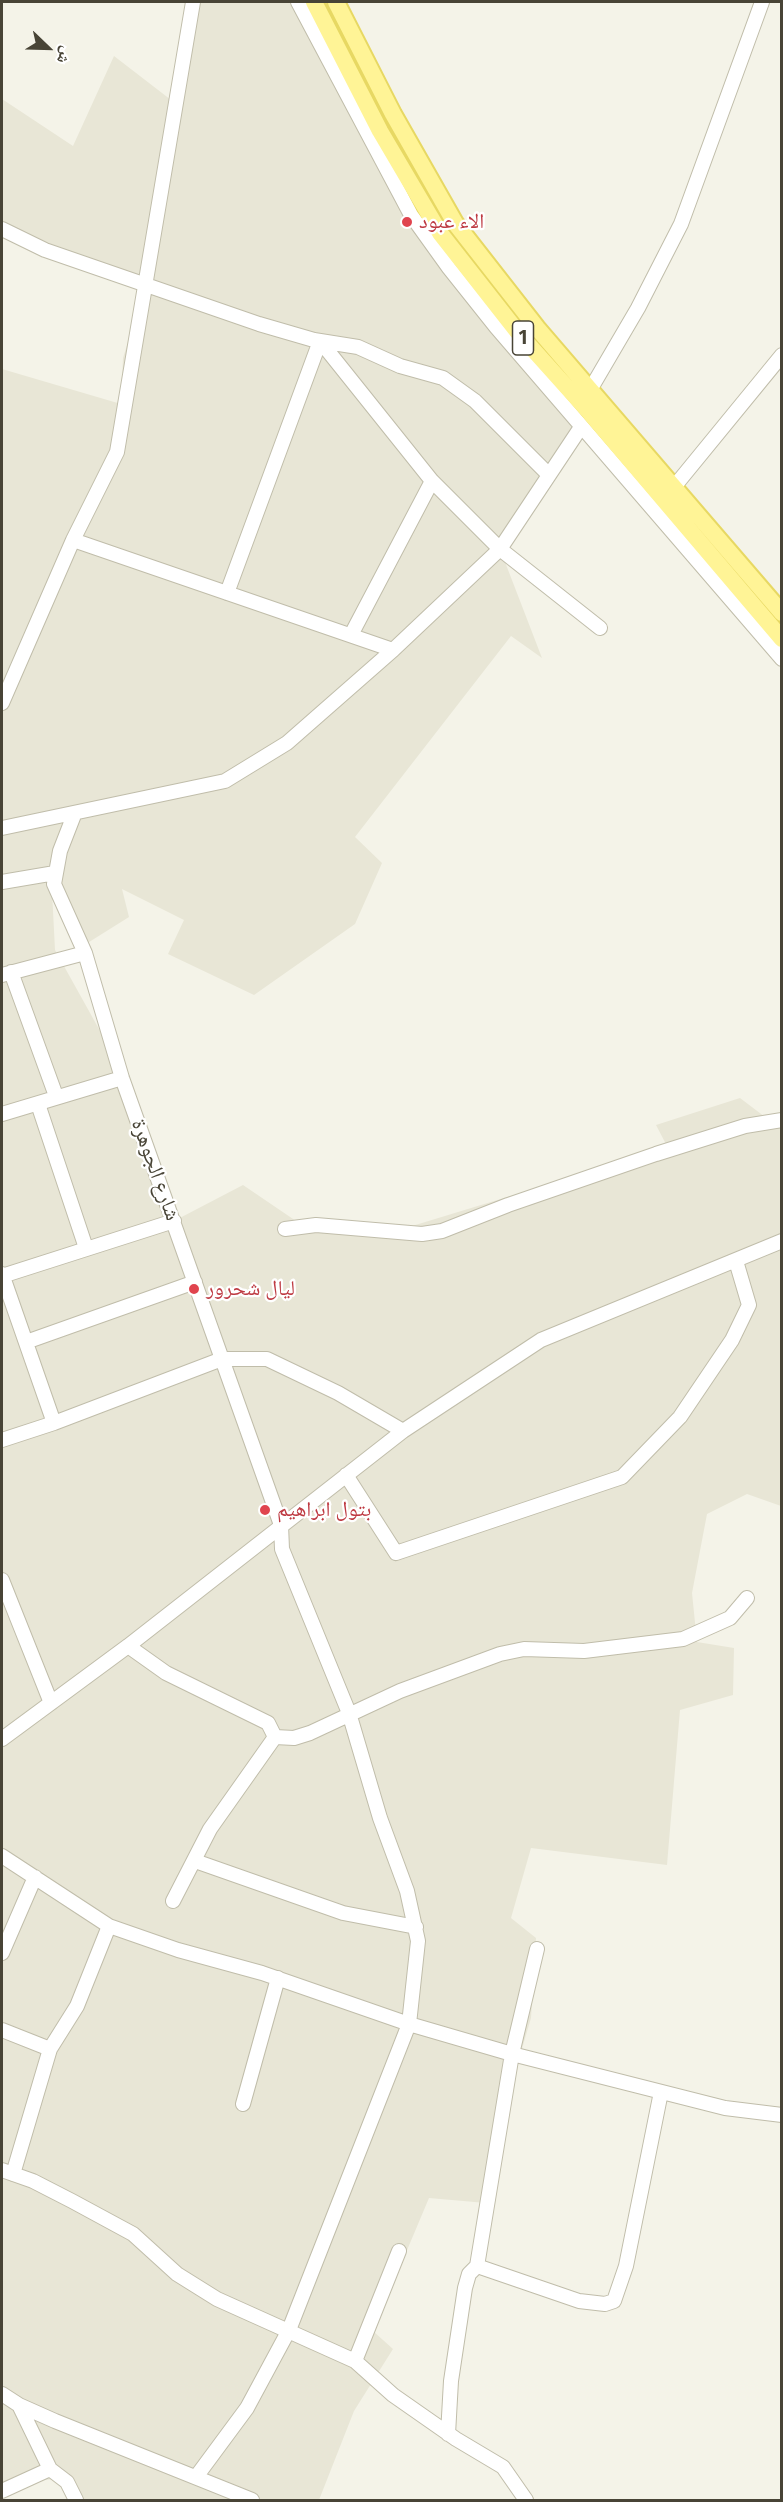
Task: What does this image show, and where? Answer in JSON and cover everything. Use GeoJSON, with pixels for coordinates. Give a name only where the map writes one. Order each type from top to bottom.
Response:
{"type":"FeatureCollection","features":[{"type":"Feature","properties":{"kind":"main road","name":"1"},"geometry":{"type":"LineString","coordinates":[[314,2],[380,131],[440,233],[520,335],[590,413],[782,639]]}},
{"type":"Feature","properties":{"kind":"main road","name":"1"},"geometry":{"type":"LineString","coordinates":[[336,2],[393,114],[455,223],[590,390],[782,613]]}},
{"type":"Feature","properties":{"kind":"street"},"geometry":{"type":"LineString","coordinates":[[2,703],[73,540],[117,452],[193,2]]}},
{"type":"Feature","properties":{"kind":"street"},"geometry":{"type":"LineString","coordinates":[[298,2],[343,91],[411,215],[496,327],[782,659]]}},
{"type":"Feature","properties":{"kind":"street"},"geometry":{"type":"LineString","coordinates":[[590,390],[638,308],[681,224],[762,2]]}},
{"type":"Feature","properties":{"kind":"street"},"geometry":{"type":"LineString","coordinates":[[2,229],[45,250],[259,324],[320,341],[358,347],[400,366],[443,378],[475,401],[549,475]]}},
{"type":"Feature","properties":{"kind":"street"},"geometry":{"type":"LineString","coordinates":[[320,341],[432,481],[500,549],[600,628]]}},
{"type":"Feature","properties":{"kind":"street"},"geometry":{"type":"LineString","coordinates":[[227,593],[320,341]]}},
{"type":"Feature","properties":{"kind":"street"},"geometry":{"type":"LineString","coordinates":[[674,487],[782,355]]}},
{"type":"Feature","properties":{"kind":"street"},"geometry":{"type":"LineString","coordinates":[[2,828],[74,815],[225,781],[287,743],[393,650],[500,549],[581,427]]}},
{"type":"Feature","properties":{"kind":"street"},"geometry":{"type":"LineString","coordinates":[[351,635],[432,481]]}},
{"type":"Feature","properties":{"kind":"street"},"geometry":{"type":"LineString","coordinates":[[73,540],[393,650]]}},
{"type":"Feature","properties":{"kind":"street","name":"شارع الجوهرة"},"geometry":{"type":"LineString","coordinates":[[74,815],[60,851],[54,884],[85,953],[122,1078],[281,1525],[282,1549],[349,1713],[380,1818],[407,1891],[416,1927],[418,1949],[409,2024],[288,2330],[247,2408],[196,2477]]}},
{"type":"Feature","properties":{"kind":"street"},"geometry":{"type":"LineString","coordinates":[[2,882],[55,873]]}},
{"type":"Feature","properties":{"kind":"street"},"geometry":{"type":"LineString","coordinates":[[56,1096],[6,973],[85,953]]}},
{"type":"Feature","properties":{"kind":"street"},"geometry":{"type":"LineString","coordinates":[[2,1114],[122,1078]]}},
{"type":"Feature","properties":{"kind":"street"},"geometry":{"type":"LineString","coordinates":[[38,1104],[86,1248]]}},
{"type":"Feature","properties":{"kind":"street"},"geometry":{"type":"LineString","coordinates":[[285,1229],[316,1226],[422,1234],[442,1231],[508,1205],[667,1151],[745,1126],[782,1120]]}},
{"type":"Feature","properties":{"kind":"street"},"geometry":{"type":"LineString","coordinates":[[54,1424],[2,1275],[174,1221]]}},
{"type":"Feature","properties":{"kind":"street"},"geometry":{"type":"LineString","coordinates":[[2,1739],[128,1646],[403,1431],[542,1340],[782,1241]]}},
{"type":"Feature","properties":{"kind":"street"},"geometry":{"type":"LineString","coordinates":[[346,1475],[396,1553],[622,1477],[680,1417],[732,1340],[749,1305],[736,1261]]}},
{"type":"Feature","properties":{"kind":"street"},"geometry":{"type":"LineString","coordinates":[[26,1342],[195,1282]]}},
{"type":"Feature","properties":{"kind":"street"},"geometry":{"type":"LineString","coordinates":[[2,1440],[54,1424],[222,1359],[267,1359],[338,1393],[403,1431]]}},
{"type":"Feature","properties":{"kind":"street"},"geometry":{"type":"LineString","coordinates":[[2,1580],[51,1703]]}},
{"type":"Feature","properties":{"kind":"street"},"geometry":{"type":"LineString","coordinates":[[275,1737],[294,1738],[310,1733],[400,1691],[500,1654],[524,1649],[584,1651],[683,1639],[730,1618],[747,1598]]}},
{"type":"Feature","properties":{"kind":"street"},"geometry":{"type":"LineString","coordinates":[[128,1646],[166,1672],[268,1723],[275,1737]]}},
{"type":"Feature","properties":{"kind":"street"},"geometry":{"type":"LineString","coordinates":[[173,1901],[210,1829],[231,1797],[271,1746],[275,1737]]}},
{"type":"Feature","properties":{"kind":"street"},"geometry":{"type":"LineString","coordinates":[[2,1856],[109,1926],[178,1950],[278,1978],[409,2024],[512,2054],[725,2108],[782,2115]]}},
{"type":"Feature","properties":{"kind":"street"},"geometry":{"type":"LineString","coordinates":[[195,1861],[343,1913],[416,1927]]}},
{"type":"Feature","properties":{"kind":"street"},"geometry":{"type":"LineString","coordinates":[[2,1953],[35,1877]]}},
{"type":"Feature","properties":{"kind":"street"},"geometry":{"type":"LineString","coordinates":[[109,1926],[77,2006],[50,2049],[7,2172],[72,2200],[133,2235],[177,2274],[217,2299],[355,2361],[393,2395],[448,2434],[503,2467],[526,2500]]}},
{"type":"Feature","properties":{"kind":"street"},"geometry":{"type":"LineString","coordinates":[[448,2434],[451,2381],[465,2288],[470,2274],[477,2266],[512,2054],[537,1949]]}},
{"type":"Feature","properties":{"kind":"street"},"geometry":{"type":"LineString","coordinates":[[243,2104],[278,1978]]}},
{"type":"Feature","properties":{"kind":"street"},"geometry":{"type":"LineString","coordinates":[[2,2030],[50,2049]]}},
{"type":"Feature","properties":{"kind":"street"},"geometry":{"type":"LineString","coordinates":[[477,2266],[579,2301],[605,2304],[614,2301],[617,2298],[626,2266],[661,2092]]}},
{"type":"Feature","properties":{"kind":"street"},"geometry":{"type":"LineString","coordinates":[[355,2361],[399,2251]]}},
{"type":"Feature","properties":{"kind":"street"},"geometry":{"type":"LineString","coordinates":[[2,2394],[19,2406],[252,2500]]}},
{"type":"Feature","properties":{"kind":"street"},"geometry":{"type":"LineString","coordinates":[[19,2406],[50,2469],[66,2482],[76,2500]]}},
{"type":"Feature","properties":{"kind":"street"},"geometry":{"type":"LineString","coordinates":[[2,2491],[50,2469]]}},
{"type":"Feature","properties":{"kind":"shaded area"},"geometry":{"type":"Polygon","coordinates":[[[191,2],[297,2],[411,215],[581,427],[500,549],[542,658],[511,636],[355,837],[382,863],[355,924],[254,995],[168,954],[184,920],[122,889],[129,917],[78,949],[52,891],[55,950],[124,1074],[174,1221],[243,1185],[296,1221],[399,1230],[668,1148],[656,1125],[740,1098],[777,1126],[781,1125],[781,1506],[747,1494],[707,1514],[692,1593],[697,1642],[734,1648],[733,1695],[680,1710],[667,1865],[531,1848],[511,1918],[536,1938],[531,2018],[504,2110],[486,2203],[429,2198],[373,2331],[393,2349],[354,2411],[319,2500],[68,2500],[56,2479],[2,2484],[2,369],[121,404],[123,358],[146,284],[2,229],[2,99],[73,146],[114,56],[175,103],[191,2]]]}},
{"type":"Feature","properties":{"kind":"place","name":"الاء عبود"},"geometry":{"type":"Point","coordinates":[407,222]}},
{"type":"Feature","properties":{"kind":"place","name":"ليال شحرور"},"geometry":{"type":"Point","coordinates":[194,1289]}},
{"type":"Feature","properties":{"kind":"place","name":"بتول ابراهيم"},"geometry":{"type":"Point","coordinates":[265,1510]}}]}
